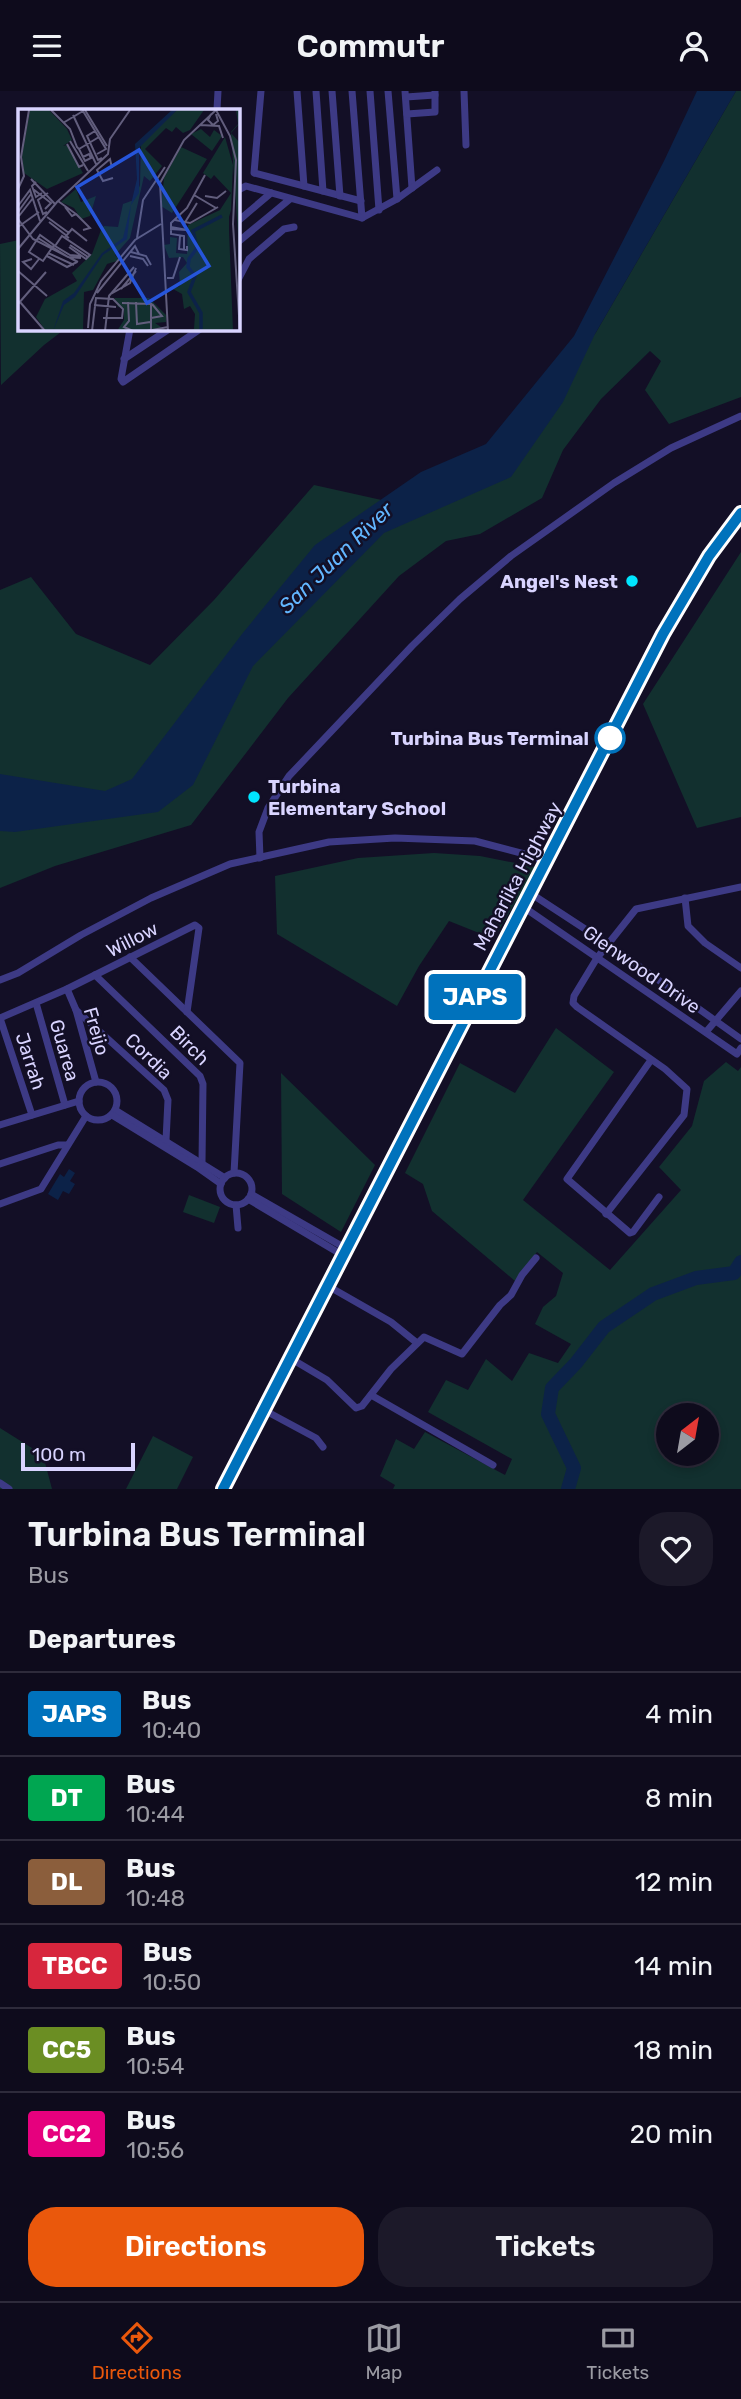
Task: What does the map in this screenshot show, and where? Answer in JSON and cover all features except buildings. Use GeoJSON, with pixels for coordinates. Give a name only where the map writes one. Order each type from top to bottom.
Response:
{"type":"FeatureCollection","features":[{"type":"Feature","properties":{"kind":"highway","name":"Maharlika Highway"},"geometry":{"type":"LineString","coordinates":[[223,1489],[680,602],[741,513]]}},
{"type":"Feature","properties":{"kind":"street"},"geometry":{"type":"LineString","coordinates":[[217,109],[218,91]]}},
{"type":"Feature","properties":{"kind":"street"},"geometry":{"type":"LineString","coordinates":[[261,91],[254,173],[361,201]]}},
{"type":"Feature","properties":{"kind":"street"},"geometry":{"type":"LineString","coordinates":[[297,91],[304,186]]}},
{"type":"Feature","properties":{"kind":"street"},"geometry":{"type":"LineString","coordinates":[[316,91],[323,191]]}},
{"type":"Feature","properties":{"kind":"street"},"geometry":{"type":"LineString","coordinates":[[332,91],[340,196]]}},
{"type":"Feature","properties":{"kind":"street"},"geometry":{"type":"LineString","coordinates":[[352,91],[362,218]]}},
{"type":"Feature","properties":{"kind":"street"},"geometry":{"type":"LineString","coordinates":[[370,91],[379,210]]}},
{"type":"Feature","properties":{"kind":"street"},"geometry":{"type":"LineString","coordinates":[[387,91],[397,199]]}},
{"type":"Feature","properties":{"kind":"street"},"geometry":{"type":"LineString","coordinates":[[464,91],[466,145]]}},
{"type":"Feature","properties":{"kind":"street"},"geometry":{"type":"LineString","coordinates":[[407,114],[435,112],[435,93],[405,94],[412,188]]}},
{"type":"Feature","properties":{"kind":"street"},"geometry":{"type":"LineString","coordinates":[[240,189],[246,186],[362,218],[397,199],[437,170]]}},
{"type":"Feature","properties":{"kind":"street"},"geometry":{"type":"LineString","coordinates":[[240,219],[271,193]]}},
{"type":"Feature","properties":{"kind":"street"},"geometry":{"type":"LineString","coordinates":[[240,240],[290,199]]}},
{"type":"Feature","properties":{"kind":"street"},"geometry":{"type":"LineString","coordinates":[[240,277],[249,259],[284,229],[294,227]]}},
{"type":"Feature","properties":{"kind":"street"},"geometry":{"type":"LineString","coordinates":[[124,359],[166,331]]}},
{"type":"Feature","properties":{"kind":"street"},"geometry":{"type":"LineString","coordinates":[[129,332],[121,379],[123,382],[197,331]]}},
{"type":"Feature","properties":{"kind":"street"},"geometry":{"type":"LineString","coordinates":[[260,858],[259,832],[268,809],[289,776],[460,599],[511,556],[614,483],[671,449],[741,416]]}},
{"type":"Feature","properties":{"kind":"street"},"geometry":{"type":"LineString","coordinates":[[0,980],[18,974],[81,935],[151,898],[230,864],[329,842],[395,838],[475,842],[536,857],[545,863]]}},
{"type":"Feature","properties":{"kind":"street"},"geometry":{"type":"LineString","coordinates":[[606,1214],[684,1115],[687,1089],[665,1069],[572,1003],[574,996],[597,958],[636,909],[741,887]]}},
{"type":"Feature","properties":{"kind":"street","name":"Glenwood Drive"},"geometry":{"type":"LineString","coordinates":[[530,893],[608,944],[741,1039]]}},
{"type":"Feature","properties":{"kind":"street"},"geometry":{"type":"LineString","coordinates":[[685,898],[688,926],[705,943],[741,968]]}},
{"type":"Feature","properties":{"kind":"street","name":"Glenwood Drive"},"geometry":{"type":"LineString","coordinates":[[523,906],[737,1054],[741,1048]]}},
{"type":"Feature","properties":{"kind":"street","name":"Willow"},"geometry":{"type":"LineString","coordinates":[[0,1018],[67,989],[195,925],[199,928],[187,1012]]}},
{"type":"Feature","properties":{"kind":"street"},"geometry":{"type":"LineString","coordinates":[[130,957],[240,1063],[234,1173]]}},
{"type":"Feature","properties":{"kind":"street","name":"Birch"},"geometry":{"type":"LineString","coordinates":[[95,975],[200,1076],[203,1084],[202,1162]]}},
{"type":"Feature","properties":{"kind":"street","name":"Freijo"},"geometry":{"type":"LineString","coordinates":[[67,989],[76,1010],[96,1082]]}},
{"type":"Feature","properties":{"kind":"street"},"geometry":{"type":"LineString","coordinates":[[706,1033],[741,991]]}},
{"type":"Feature","properties":{"kind":"street","name":"Guarea"},"geometry":{"type":"LineString","coordinates":[[36,1003],[65,1105]]}},
{"type":"Feature","properties":{"kind":"street","name":"Cordia"},"geometry":{"type":"LineString","coordinates":[[76,1010],[164,1090],[168,1100],[166,1140]]}},
{"type":"Feature","properties":{"kind":"street","name":"Jarrah"},"geometry":{"type":"LineString","coordinates":[[0,1018],[32,1115]]}},
{"type":"Feature","properties":{"kind":"street"},"geometry":{"type":"LineString","coordinates":[[651,1060],[567,1179],[630,1233],[634,1232],[659,1197]]}},
{"type":"Feature","properties":{"kind":"street"},"geometry":{"type":"LineString","coordinates":[[0,1125],[79,1101],[86,1087],[96,1082],[107,1085],[115,1093],[113,1112],[107,1118],[96,1120],[86,1116],[79,1101]]}},
{"type":"Feature","properties":{"kind":"street"},"geometry":{"type":"LineString","coordinates":[[113,1112],[223,1181]]}},
{"type":"Feature","properties":{"kind":"street"},"geometry":{"type":"LineString","coordinates":[[113,1112],[202,1162],[223,1181],[223,1199],[236,1205]]}},
{"type":"Feature","properties":{"kind":"street"},"geometry":{"type":"LineString","coordinates":[[0,1204],[41,1189],[86,1116]]}},
{"type":"Feature","properties":{"kind":"street"},"geometry":{"type":"LineString","coordinates":[[0,1164],[58,1145],[67,1146]]}},
{"type":"Feature","properties":{"kind":"street"},"geometry":{"type":"LineString","coordinates":[[223,1181],[234,1173]]}},
{"type":"Feature","properties":{"kind":"street"},"geometry":{"type":"LineString","coordinates":[[234,1173],[248,1179],[252,1188],[250,1197],[236,1205]]}},
{"type":"Feature","properties":{"kind":"street"},"geometry":{"type":"LineString","coordinates":[[250,1197],[346,1252]]}},
{"type":"Feature","properties":{"kind":"street"},"geometry":{"type":"LineString","coordinates":[[236,1205],[237,1228]]}},
{"type":"Feature","properties":{"kind":"street"},"geometry":{"type":"LineString","coordinates":[[290,1358],[327,1380],[356,1408],[362,1406],[391,1369],[424,1337],[462,1354],[511,1295],[536,1258]]}},
{"type":"Feature","properties":{"kind":"street"},"geometry":{"type":"LineString","coordinates":[[328,1286],[391,1322],[417,1343]]}},
{"type":"Feature","properties":{"kind":"street"},"geometry":{"type":"LineString","coordinates":[[371,1395],[493,1465]]}},
{"type":"Feature","properties":{"kind":"street"},"geometry":{"type":"LineString","coordinates":[[264,1410],[316,1438],[323,1447]]}},
{"type":"Feature","properties":{"kind":"street"},"geometry":{"type":"LineString","coordinates":[[0,1483],[9,1489]]}},
{"type":"Feature","properties":{"kind":"green space"},"geometry":{"type":"Polygon","coordinates":[[[736,91],[741,91],[741,397],[669,424],[645,390],[661,361],[650,351],[601,399],[563,450],[542,498],[480,534],[446,541],[399,576],[288,698],[191,825],[55,866],[0,888],[0,590],[31,577],[76,634],[150,665],[214,600],[314,485],[431,511],[595,334],[736,91]]]}},
{"type":"Feature","properties":{"kind":"green space"},"geometry":{"type":"Polygon","coordinates":[[[18,240],[18,331],[62,331],[1,385],[0,244],[18,240]]]}},
{"type":"Feature","properties":{"kind":"green space"},"geometry":{"type":"Polygon","coordinates":[[[741,552],[741,817],[697,828],[643,704],[741,552]]]}},
{"type":"Feature","properties":{"kind":"green space"},"geometry":{"type":"Polygon","coordinates":[[[434,853],[480,856],[536,867],[494,939],[449,921],[419,966],[397,1006],[277,934],[275,876],[358,858],[434,853]]]}},
{"type":"Feature","properties":{"kind":"green space"},"geometry":{"type":"Polygon","coordinates":[[[556,1028],[614,1072],[523,1200],[610,1270],[681,1190],[659,1167],[692,1126],[704,1081],[726,1062],[738,1071],[741,1067],[741,1489],[393,1489],[395,1485],[380,1476],[396,1439],[414,1449],[425,1432],[505,1475],[512,1459],[428,1412],[446,1380],[468,1390],[486,1359],[512,1381],[529,1353],[558,1363],[571,1344],[535,1324],[543,1307],[556,1296],[563,1273],[537,1252],[515,1281],[432,1211],[423,1184],[405,1173],[460,1063],[515,1093],[556,1028]]]}},
{"type":"Feature","properties":{"kind":"green space"},"geometry":{"type":"Polygon","coordinates":[[[281,1073],[375,1165],[341,1232],[282,1194],[281,1073]]]}},
{"type":"Feature","properties":{"kind":"green space"},"geometry":{"type":"Polygon","coordinates":[[[189,1195],[220,1207],[214,1223],[183,1212],[189,1195]]]}},
{"type":"Feature","properties":{"kind":"green space"},"geometry":{"type":"Polygon","coordinates":[[[0,1428],[43,1455],[52,1489],[0,1489],[0,1428]]]}},
{"type":"Feature","properties":{"kind":"green space"},"geometry":{"type":"Polygon","coordinates":[[[153,1436],[193,1457],[177,1489],[126,1489],[153,1436]]]}},
{"type":"Feature","properties":{"kind":"water","name":"San Juan River"},"geometry":{"type":"Polygon","coordinates":[[[697,91],[736,91],[595,334],[563,402],[511,477],[384,533],[253,666],[193,785],[158,812],[15,832],[0,831],[0,774],[105,791],[132,779],[242,634],[315,545],[421,472],[486,444],[574,336],[697,91]]]}},
{"type":"Feature","properties":{"kind":"water"},"geometry":{"type":"Polygon","coordinates":[[[69,1169],[75,1173],[70,1181],[75,1184],[69,1194],[63,1191],[58,1200],[48,1194],[60,1174],[64,1177],[69,1169]]]}},
{"type":"Feature","properties":{"kind":"waterway"},"geometry":{"type":"LineString","coordinates":[[568,1489],[574,1468],[548,1414],[552,1388],[604,1327],[653,1294],[696,1278],[734,1273],[741,1262]]}},
{"type":"Feature","properties":{"kind":"bus line","name":"JAPS"},"geometry":{"type":"LineString","coordinates":[[223,1489],[663,634],[709,556],[741,513]]}},
{"type":"Feature","properties":{"kind":"place","name":"Angel's Nest"},"geometry":{"type":"Point","coordinates":[632,581]}},
{"type":"Feature","properties":{"kind":"place","name":"Turbina Bus Terminal"},"geometry":{"type":"Point","coordinates":[610,738]}},
{"type":"Feature","properties":{"kind":"place","name":"Turbina Elementary School"},"geometry":{"type":"Point","coordinates":[254,797]}}]}
